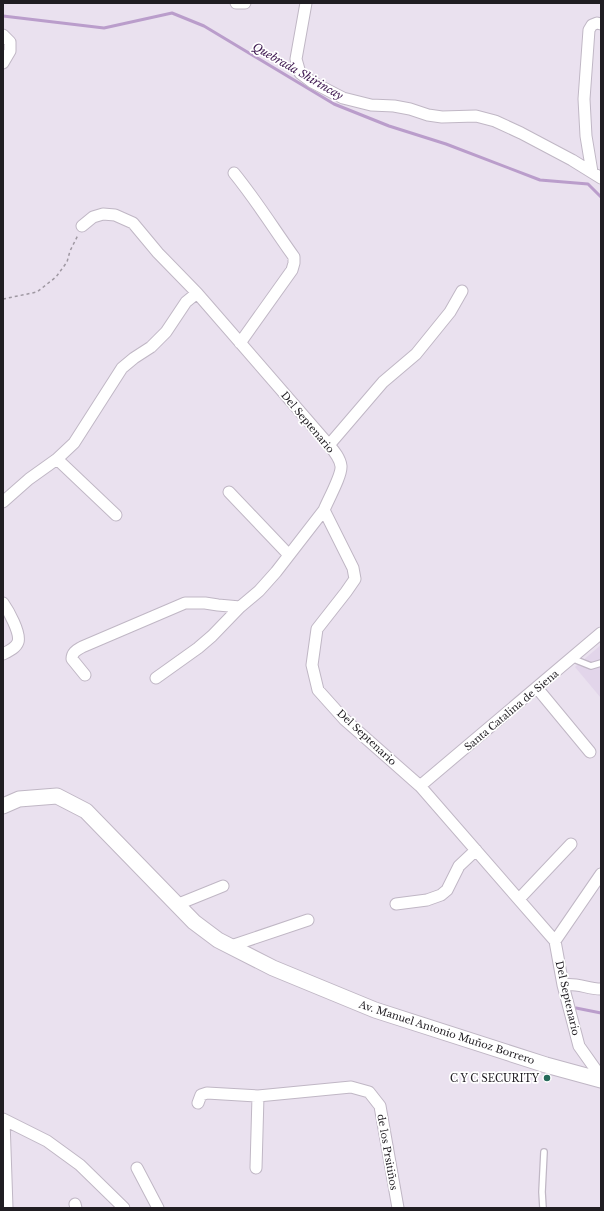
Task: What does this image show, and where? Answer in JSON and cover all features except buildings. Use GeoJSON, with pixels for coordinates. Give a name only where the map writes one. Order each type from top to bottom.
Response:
{"type":"FeatureCollection","features":[{"type":"Feature","properties":{"kind":"street"},"geometry":{"type":"LineString","coordinates":[[236,3],[245,3]]}},
{"type":"Feature","properties":{"kind":"street"},"geometry":{"type":"LineString","coordinates":[[306,3],[296,59],[300,73],[312,82],[343,98],[370,105],[405,108],[428,115],[442,117],[476,116],[495,121],[521,133],[596,175]]}},
{"type":"Feature","properties":{"kind":"street"},"geometry":{"type":"LineString","coordinates":[[596,175],[586,136],[584,99],[590,30],[592,25],[597,23],[601,24]]}},
{"type":"Feature","properties":{"kind":"street"},"geometry":{"type":"LineString","coordinates":[[3,35],[10,42],[10,51],[3,63]]}},
{"type":"Feature","properties":{"kind":"street"},"geometry":{"type":"LineString","coordinates":[[234,173],[250,193],[294,257],[292,270],[240,343]]}},
{"type":"Feature","properties":{"kind":"street","name":"Del Septenario"},"geometry":{"type":"LineString","coordinates":[[82,226],[93,217],[103,214],[115,215],[133,223],[158,253],[197,293],[339,458],[341,468],[338,479],[324,510],[353,568],[355,579],[317,629],[312,665],[318,690],[344,718],[420,786],[555,941],[563,985],[580,1046],[601,1078]]}},
{"type":"Feature","properties":{"kind":"street"},"geometry":{"type":"LineString","coordinates":[[329,445],[383,382],[416,354],[450,312],[462,291]]}},
{"type":"Feature","properties":{"kind":"street"},"geometry":{"type":"LineString","coordinates":[[3,502],[29,479],[57,459],[74,443],[122,368],[151,347],[166,332],[183,306],[197,293]]}},
{"type":"Feature","properties":{"kind":"street"},"geometry":{"type":"LineString","coordinates":[[57,459],[116,515]]}},
{"type":"Feature","properties":{"kind":"street"},"geometry":{"type":"LineString","coordinates":[[229,492],[289,555]]}},
{"type":"Feature","properties":{"kind":"street"},"geometry":{"type":"LineString","coordinates":[[156,678],[198,648],[240,607],[260,591],[324,510]]}},
{"type":"Feature","properties":{"kind":"street"},"geometry":{"type":"LineString","coordinates":[[3,602],[18,635],[18,640],[16,646],[3,654]]}},
{"type":"Feature","properties":{"kind":"street"},"geometry":{"type":"LineString","coordinates":[[85,675],[72,658],[73,653],[82,647],[185,603],[204,602],[240,607]]}},
{"type":"Feature","properties":{"kind":"street","name":"Santa Catalina de Siena"},"geometry":{"type":"LineString","coordinates":[[420,786],[601,633]]}},
{"type":"Feature","properties":{"kind":"street"},"geometry":{"type":"LineString","coordinates":[[537,688],[590,752]]}},
{"type":"Feature","properties":{"kind":"street","name":"Av. Manuel Antonio Muñoz Borrero"},"geometry":{"type":"LineString","coordinates":[[3,806],[19,799],[57,796],[86,811],[194,922],[218,940],[274,968],[375,1010],[546,1065],[601,1078]]}},
{"type":"Feature","properties":{"kind":"street"},"geometry":{"type":"LineString","coordinates":[[519,899],[571,844]]}},
{"type":"Feature","properties":{"kind":"street"},"geometry":{"type":"LineString","coordinates":[[396,904],[427,900],[441,895],[447,890],[459,866],[476,850]]}},
{"type":"Feature","properties":{"kind":"street"},"geometry":{"type":"LineString","coordinates":[[555,941],[601,874]]}},
{"type":"Feature","properties":{"kind":"street"},"geometry":{"type":"LineString","coordinates":[[176,905],[223,886]]}},
{"type":"Feature","properties":{"kind":"street"},"geometry":{"type":"LineString","coordinates":[[231,946],[308,920]]}},
{"type":"Feature","properties":{"kind":"street"},"geometry":{"type":"LineString","coordinates":[[563,985],[575,984],[593,989],[601,989]]}},
{"type":"Feature","properties":{"kind":"street","name":"de los Prsitiños"},"geometry":{"type":"LineString","coordinates":[[198,1103],[201,1095],[207,1093],[258,1096],[351,1087],[369,1092],[380,1106],[398,1208]]}},
{"type":"Feature","properties":{"kind":"street"},"geometry":{"type":"LineString","coordinates":[[256,1168],[258,1096]]}},
{"type":"Feature","properties":{"kind":"street"},"geometry":{"type":"LineString","coordinates":[[7,1208],[3,1119],[47,1141],[80,1165],[124,1208]]}},
{"type":"Feature","properties":{"kind":"street"},"geometry":{"type":"LineString","coordinates":[[137,1168],[158,1208]]}},
{"type":"Feature","properties":{"kind":"lane"},"geometry":{"type":"LineString","coordinates":[[571,658],[591,666],[601,663]]}},
{"type":"Feature","properties":{"kind":"lane"},"geometry":{"type":"LineString","coordinates":[[544,1152],[542,1192],[544,1208]]}},
{"type":"Feature","properties":{"kind":"path"},"geometry":{"type":"LineString","coordinates":[[3,299],[37,292],[56,277],[67,262],[70,251],[82,226]]}},
{"type":"Feature","properties":{"kind":"shaded area"},"geometry":{"type":"Polygon","coordinates":[[[601,645],[601,698],[575,667],[601,645]]]}},
{"type":"Feature","properties":{"kind":"waterway","name":"Quebrada Shirincay"},"geometry":{"type":"LineString","coordinates":[[3,16],[104,28],[172,13],[204,26],[334,104],[389,126],[446,144],[540,180],[588,184],[601,197]]}},
{"type":"Feature","properties":{"kind":"waterway"},"geometry":{"type":"LineString","coordinates":[[576,1008],[601,1013]]}},
{"type":"Feature","properties":{"kind":"place","name":"C Y C SECURITY"},"geometry":{"type":"Point","coordinates":[547,1078]}}]}
